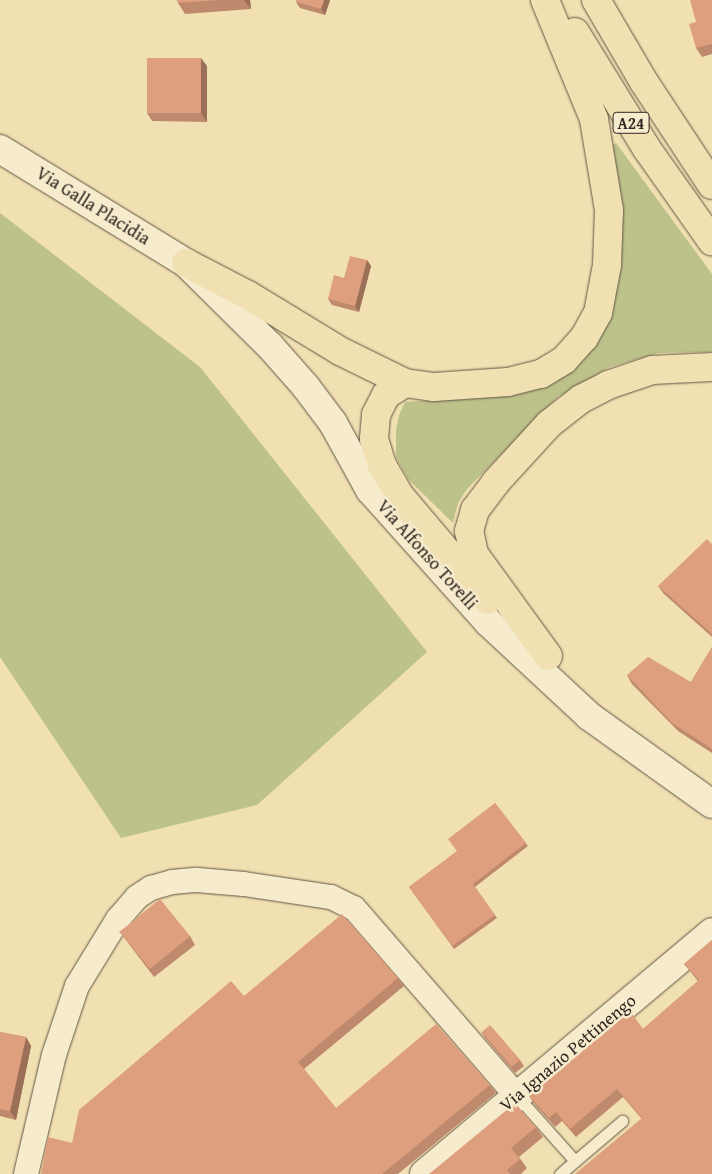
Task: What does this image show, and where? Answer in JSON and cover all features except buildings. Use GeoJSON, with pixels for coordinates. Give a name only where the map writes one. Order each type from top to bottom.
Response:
{"type":"FeatureCollection","features":[{"type":"Feature","properties":{"kind":"highway"},"geometry":{"type":"LineString","coordinates":[[186,264],[248,295],[347,355],[405,383],[434,387],[500,383],[541,374],[574,351],[598,313],[605,281],[608,239],[602,157],[591,108],[545,0]]}},
{"type":"Feature","properties":{"kind":"highway","name":"A24"},"geometry":{"type":"LineString","coordinates":[[557,0],[615,99],[712,241]]}},
{"type":"Feature","properties":{"kind":"highway","name":"A24"},"geometry":{"type":"LineString","coordinates":[[596,0],[644,82],[712,185]]}},
{"type":"Feature","properties":{"kind":"highway"},"geometry":{"type":"LineString","coordinates":[[548,656],[474,554],[469,531],[475,510],[527,447],[560,414],[581,399],[608,385],[652,370],[712,367]]}},
{"type":"Feature","properties":{"kind":"highway"},"geometry":{"type":"LineString","coordinates":[[405,383],[386,395],[374,426],[377,453],[390,481],[470,581],[505,618],[548,656]]}},
{"type":"Feature","properties":{"kind":"main road","name":"Via Galla Placidia"},"geometry":{"type":"LineString","coordinates":[[0,149],[186,264]]}},
{"type":"Feature","properties":{"kind":"main road","name":"Via Alfonso Torelli"},"geometry":{"type":"LineString","coordinates":[[186,264],[264,339],[306,387],[333,423],[370,490],[489,623],[589,716],[712,804]]}},
{"type":"Feature","properties":{"kind":"main road"},"geometry":{"type":"LineString","coordinates":[[548,656],[626,721],[712,782]]}},
{"type":"Feature","properties":{"kind":"main road","name":"Via Ignazio Pettinengo"},"geometry":{"type":"LineString","coordinates":[[424,1174],[712,932]]}},
{"type":"Feature","properties":{"kind":"street"},"geometry":{"type":"LineString","coordinates":[[26,1174],[54,1055],[77,986],[118,919],[137,897],[151,888],[172,882],[197,880],[244,884],[330,897],[354,908],[517,1096]]}},
{"type":"Feature","properties":{"kind":"lane"},"geometry":{"type":"LineString","coordinates":[[517,1096],[575,1161]]}},
{"type":"Feature","properties":{"kind":"lane"},"geometry":{"type":"LineString","coordinates":[[560,1174],[622,1121]]}},
{"type":"Feature","properties":{"kind":"green space"},"geometry":{"type":"Polygon","coordinates":[[[616,143],[712,274],[712,352],[659,353],[610,367],[558,397],[467,489],[458,503],[453,523],[408,479],[396,457],[396,430],[399,415],[405,402],[473,398],[562,376],[579,364],[593,348],[619,194],[613,145],[616,143]]]}},
{"type":"Feature","properties":{"kind":"green space"},"geometry":{"type":"Polygon","coordinates":[[[0,213],[200,367],[427,652],[257,805],[121,838],[0,657],[0,213]]]}}]}
